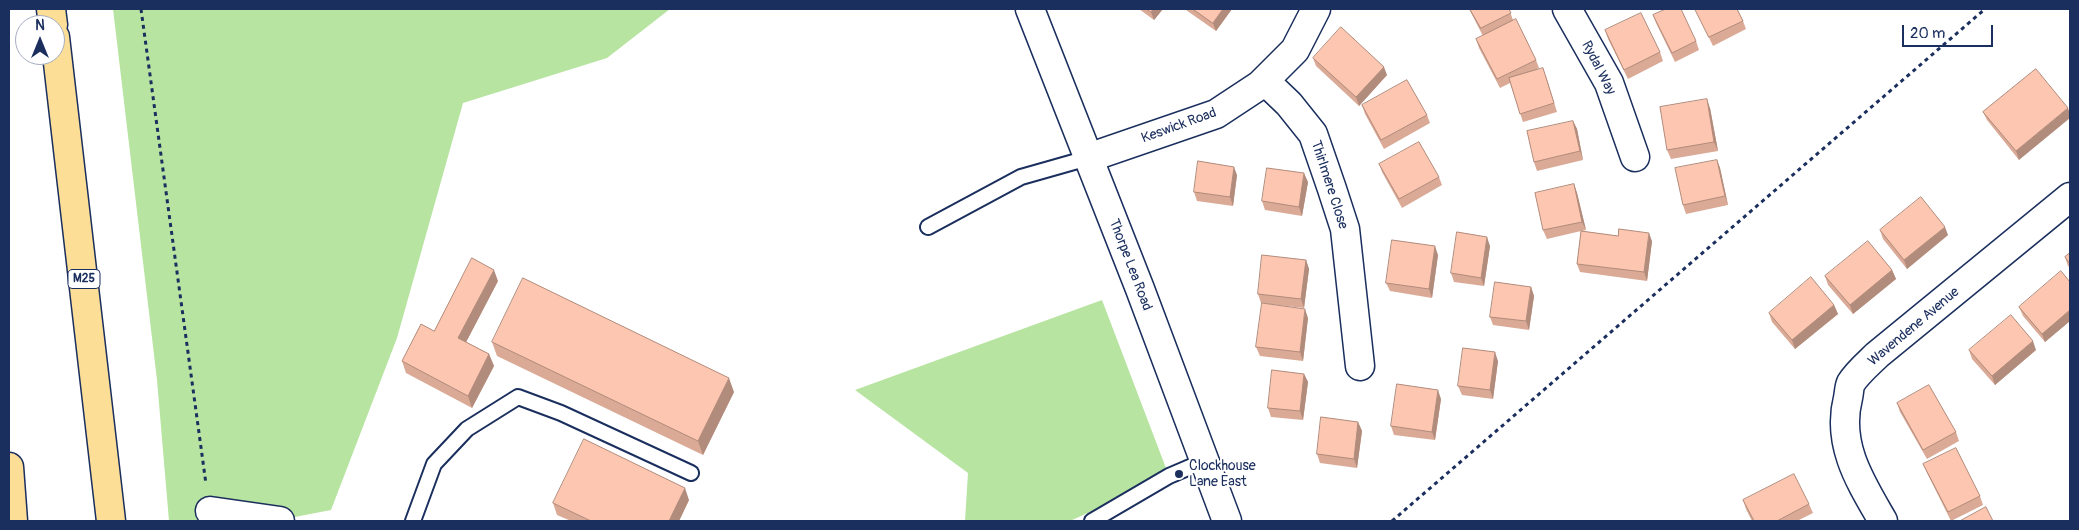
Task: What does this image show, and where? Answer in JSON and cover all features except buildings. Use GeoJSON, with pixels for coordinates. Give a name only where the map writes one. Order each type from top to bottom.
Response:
{"type":"FeatureCollection","features":[{"type":"Feature","properties":{"kind":"highway","name":"M25"},"geometry":{"type":"LineString","coordinates":[[58,65],[111,521]]}},
{"type":"Feature","properties":{"kind":"highway"},"geometry":{"type":"LineString","coordinates":[[9,467],[13,521]]}},
{"type":"Feature","properties":{"kind":"street","name":"Thorpe Lea Road"},"geometry":{"type":"LineString","coordinates":[[1030,9],[1227,521]]}},
{"type":"Feature","properties":{"kind":"street","name":"Keswick Road"},"geometry":{"type":"LineString","coordinates":[[1088,158],[1216,114],[1265,81],[1295,50],[1316,9]]}},
{"type":"Feature","properties":{"kind":"street","name":"Rydal Way"},"geometry":{"type":"LineString","coordinates":[[1566,9],[1609,83],[1635,157]]}},
{"type":"Feature","properties":{"kind":"street","name":"Thirlmere Close"},"geometry":{"type":"LineString","coordinates":[[1265,81],[1289,104],[1313,134],[1332,189],[1345,229],[1360,366]]}},
{"type":"Feature","properties":{"kind":"street","name":"Wavendene Avenue"},"geometry":{"type":"LineString","coordinates":[[1883,521],[1865,490],[1851,458],[1844,434],[1845,408],[1851,383],[1877,355],[2070,197]]}},
{"type":"Feature","properties":{"kind":"street"},"geometry":{"type":"LineString","coordinates":[[210,511],[280,521]]}},
{"type":"Feature","properties":{"kind":"lane"},"geometry":{"type":"LineString","coordinates":[[928,227],[1021,177],[1088,158]]}},
{"type":"Feature","properties":{"kind":"lane"},"geometry":{"type":"LineString","coordinates":[[413,521],[434,464],[468,429],[518,397],[561,413],[691,473]]}},
{"type":"Feature","properties":{"kind":"lane"},"geometry":{"type":"LineString","coordinates":[[1092,521],[1169,476],[1204,461]]}},
{"type":"Feature","properties":{"kind":"path"},"geometry":{"type":"LineString","coordinates":[[141,9],[210,511]]}},
{"type":"Feature","properties":{"kind":"path"},"geometry":{"type":"LineString","coordinates":[[1392,521],[1986,9]]}},
{"type":"Feature","properties":{"kind":"green space"},"geometry":{"type":"Polygon","coordinates":[[[113,9],[670,9],[607,58],[463,103],[397,338],[331,510],[274,521],[169,521],[157,380],[113,9]]]}},
{"type":"Feature","properties":{"kind":"green space"},"geometry":{"type":"Polygon","coordinates":[[[1102,300],[1169,476],[1070,521],[965,521],[968,473],[855,390],[1102,300]]]}},
{"type":"Feature","properties":{"kind":"place","name":"Clockhouse Lane East"},"geometry":{"type":"Point","coordinates":[1179,474]}}]}
